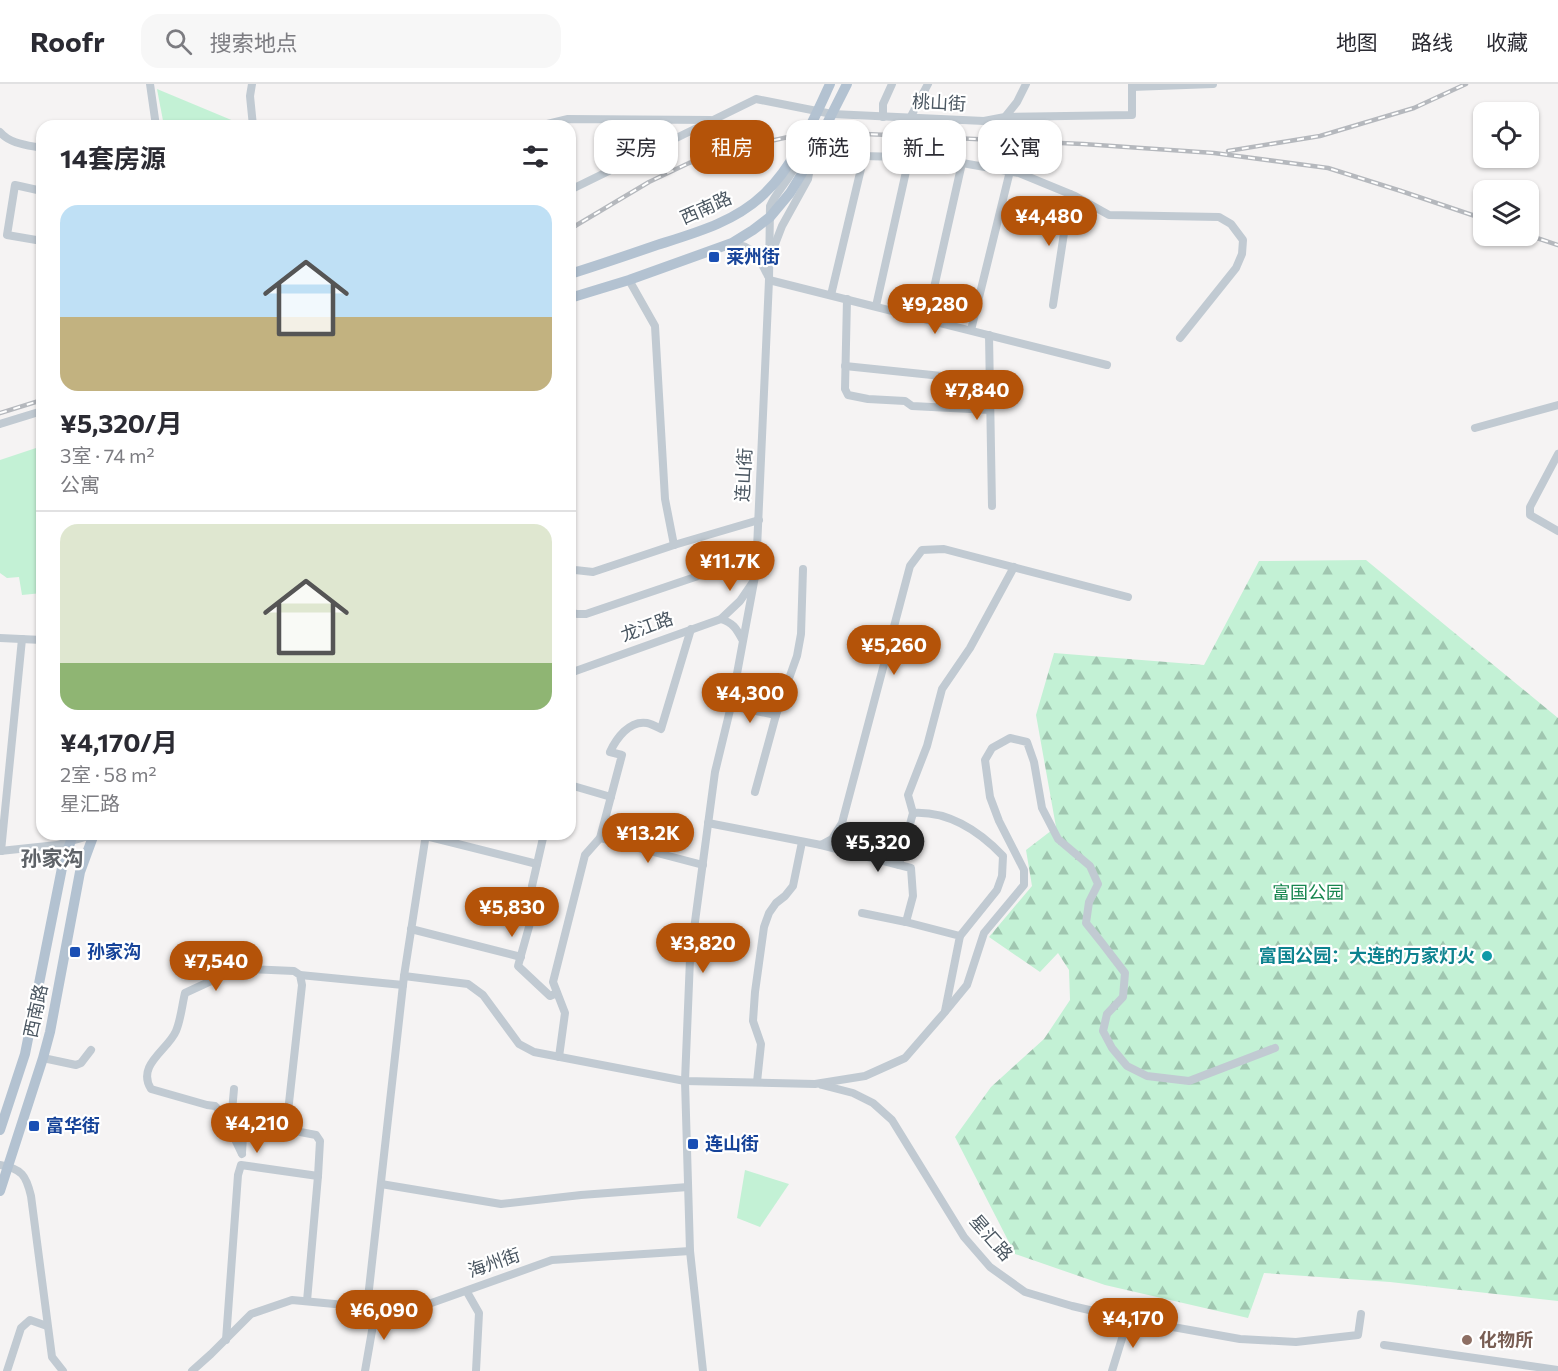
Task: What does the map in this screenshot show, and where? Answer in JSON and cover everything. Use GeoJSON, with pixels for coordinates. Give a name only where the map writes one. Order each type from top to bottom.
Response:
{"type":"FeatureCollection","features":[{"type":"Feature","properties":{"kind":"main road","name":"西南路"},"geometry":{"type":"LineString","coordinates":[[813,120],[830,84]]}},
{"type":"Feature","properties":{"kind":"main road"},"geometry":{"type":"LineString","coordinates":[[829,120],[847,84]]}},
{"type":"Feature","properties":{"kind":"main road","name":"西南路"},"geometry":{"type":"LineString","coordinates":[[576,272],[704,230],[739,213],[766,192],[786,165]]}},
{"type":"Feature","properties":{"kind":"main road"},"geometry":{"type":"LineString","coordinates":[[576,296],[629,280],[742,238],[770,217],[790,193],[802,174]]}},
{"type":"Feature","properties":{"kind":"main road","name":"西南路"},"geometry":{"type":"LineString","coordinates":[[0,1130],[25,1054],[55,899],[71,840]]}},
{"type":"Feature","properties":{"kind":"main road","name":"西南路"},"geometry":{"type":"LineString","coordinates":[[0,1191],[4,1165],[43,1058],[50,1032],[80,872],[92,840]]}},
{"type":"Feature","properties":{"kind":"street"},"geometry":{"type":"LineString","coordinates":[[150,84],[155,120]]}},
{"type":"Feature","properties":{"kind":"street"},"geometry":{"type":"LineString","coordinates":[[252,84],[250,96],[252,120]]}},
{"type":"Feature","properties":{"kind":"street"},"geometry":{"type":"LineString","coordinates":[[883,117],[883,104],[892,84]]}},
{"type":"Feature","properties":{"kind":"street"},"geometry":{"type":"LineString","coordinates":[[910,118],[928,84]]}},
{"type":"Feature","properties":{"kind":"street"},"geometry":{"type":"LineString","coordinates":[[1005,117],[1017,102],[1026,84]]}},
{"type":"Feature","properties":{"kind":"street"},"geometry":{"type":"LineString","coordinates":[[1132,85],[1213,84]]}},
{"type":"Feature","properties":{"kind":"street","name":"桃山街"},"geometry":{"type":"LineString","coordinates":[[713,120],[756,99],[832,114],[984,122],[1005,117],[1132,115],[1132,85]]}},
{"type":"Feature","properties":{"kind":"street"},"geometry":{"type":"LineString","coordinates":[[564,120],[713,120]]}},
{"type":"Feature","properties":{"kind":"street","name":"桃山街"},"geometry":{"type":"LineString","coordinates":[[576,187],[690,131]]}},
{"type":"Feature","properties":{"kind":"street"},"geometry":{"type":"LineString","coordinates":[[0,132],[8,140],[36,147]]}},
{"type":"Feature","properties":{"kind":"street","name":"连山街"},"geometry":{"type":"LineString","coordinates":[[703,1371],[690,1251],[685,1081],[690,959],[715,772],[755,580],[770,258],[770,206],[790,174]]}},
{"type":"Feature","properties":{"kind":"street"},"geometry":{"type":"LineString","coordinates":[[770,258],[782,226],[809,174]]}},
{"type":"Feature","properties":{"kind":"street"},"geometry":{"type":"LineString","coordinates":[[831,295],[860,174]]}},
{"type":"Feature","properties":{"kind":"street"},"geometry":{"type":"LineString","coordinates":[[876,306],[905,174]]}},
{"type":"Feature","properties":{"kind":"street"},"geometry":{"type":"LineString","coordinates":[[927,319],[960,174]]}},
{"type":"Feature","properties":{"kind":"street"},"geometry":{"type":"LineString","coordinates":[[971,330],[1009,174]]}},
{"type":"Feature","properties":{"kind":"street"},"geometry":{"type":"LineString","coordinates":[[1021,174],[1070,194],[1109,215],[1219,218],[1231,224],[1243,240],[1242,254],[1236,268],[1180,338]]}},
{"type":"Feature","properties":{"kind":"street"},"geometry":{"type":"LineString","coordinates":[[36,190],[15,185],[7,235],[36,240]]}},
{"type":"Feature","properties":{"kind":"street"},"geometry":{"type":"LineString","coordinates":[[1053,305],[1070,194]]}},
{"type":"Feature","properties":{"kind":"street"},"geometry":{"type":"LineString","coordinates":[[728,244],[739,244],[753,252],[769,280],[1107,365]]}},
{"type":"Feature","properties":{"kind":"street"},"geometry":{"type":"LineString","coordinates":[[629,280],[656,326],[665,499],[674,545]]}},
{"type":"Feature","properties":{"kind":"street"},"geometry":{"type":"LineString","coordinates":[[847,299],[845,389],[848,395],[868,399],[905,401],[912,406],[990,410]]}},
{"type":"Feature","properties":{"kind":"street"},"geometry":{"type":"LineString","coordinates":[[989,334],[992,506]]}},
{"type":"Feature","properties":{"kind":"street"},"geometry":{"type":"LineString","coordinates":[[845,366],[990,381]]}},
{"type":"Feature","properties":{"kind":"street"},"geometry":{"type":"LineString","coordinates":[[1475,428],[1558,405]]}},
{"type":"Feature","properties":{"kind":"street"},"geometry":{"type":"LineString","coordinates":[[0,424],[36,413]]}},
{"type":"Feature","properties":{"kind":"street"},"geometry":{"type":"LineString","coordinates":[[1558,454],[1530,507],[1530,514],[1558,531]]}},
{"type":"Feature","properties":{"kind":"street"},"geometry":{"type":"LineString","coordinates":[[576,570],[593,572],[759,520]]}},
{"type":"Feature","properties":{"kind":"street"},"geometry":{"type":"LineString","coordinates":[[821,845],[832,839],[842,823],[909,566],[922,550],[944,549],[1128,597]]}},
{"type":"Feature","properties":{"kind":"street"},"geometry":{"type":"LineString","coordinates":[[576,615],[586,614],[757,556]]}},
{"type":"Feature","properties":{"kind":"street"},"geometry":{"type":"LineString","coordinates":[[899,865],[913,813],[908,795],[927,746],[942,689],[970,648],[1014,567]]}},
{"type":"Feature","properties":{"kind":"street"},"geometry":{"type":"LineString","coordinates":[[755,792],[776,716],[797,656],[801,634],[803,569]]}},
{"type":"Feature","properties":{"kind":"street","name":"龙江路"},"geometry":{"type":"LineString","coordinates":[[576,671],[721,618],[740,601],[755,580]]}},
{"type":"Feature","properties":{"kind":"street"},"geometry":{"type":"LineString","coordinates":[[721,618],[729,621],[742,639]]}},
{"type":"Feature","properties":{"kind":"street"},"geometry":{"type":"LineString","coordinates":[[559,1057],[565,1013],[553,982],[585,855],[600,838],[622,756],[610,752],[616,740],[633,726],[642,722],[650,723],[661,729],[691,629]]}},
{"type":"Feature","properties":{"kind":"street"},"geometry":{"type":"LineString","coordinates":[[0,638],[36,640]]}},
{"type":"Feature","properties":{"kind":"street"},"geometry":{"type":"LineString","coordinates":[[22,639],[1,851],[61,840]]}},
{"type":"Feature","properties":{"kind":"street"},"geometry":{"type":"LineString","coordinates":[[730,706],[776,716]]}},
{"type":"Feature","properties":{"kind":"street"},"geometry":{"type":"LineString","coordinates":[[242,1154],[223,1114],[215,1106],[151,1089],[147,1074],[150,1063],[176,1032],[185,993],[237,969],[294,971],[300,975],[468,984],[483,995],[519,1044],[534,1052],[685,1081],[815,1084],[865,1076],[904,1058],[967,985],[984,933],[1024,885],[1024,870],[999,821],[990,797],[985,760],[992,748],[1010,738],[1027,742],[1034,762],[1042,808],[1058,839],[1090,866],[1098,884],[1089,902],[1086,923],[1125,973],[1123,997],[1107,1014],[1103,1031],[1112,1048],[1127,1066],[1147,1076],[1189,1081],[1275,1048]]}},
{"type":"Feature","properties":{"kind":"street"},"geometry":{"type":"LineString","coordinates":[[576,787],[611,796]]}},
{"type":"Feature","properties":{"kind":"street"},"geometry":{"type":"LineString","coordinates":[[913,813],[927,813],[953,819],[988,841],[1003,856],[1002,876],[997,890],[960,936],[944,1013]]}},
{"type":"Feature","properties":{"kind":"street"},"geometry":{"type":"LineString","coordinates":[[708,823],[821,845],[911,868],[913,896],[906,922]]}},
{"type":"Feature","properties":{"kind":"street"},"geometry":{"type":"LineString","coordinates":[[600,838],[703,865]]}},
{"type":"Feature","properties":{"kind":"street"},"geometry":{"type":"LineString","coordinates":[[365,1371],[381,1184],[403,980],[425,840]]}},
{"type":"Feature","properties":{"kind":"street"},"geometry":{"type":"LineString","coordinates":[[445,840],[537,864]]}},
{"type":"Feature","properties":{"kind":"street"},"geometry":{"type":"LineString","coordinates":[[543,840],[532,886],[534,909],[518,966],[550,996],[557,993]]}},
{"type":"Feature","properties":{"kind":"street"},"geometry":{"type":"LineString","coordinates":[[757,1082],[761,1044],[753,1021],[764,927],[776,903],[793,886],[802,842]]}},
{"type":"Feature","properties":{"kind":"street"},"geometry":{"type":"LineString","coordinates":[[862,913],[960,936]]}},
{"type":"Feature","properties":{"kind":"street"},"geometry":{"type":"LineString","coordinates":[[411,929],[521,957]]}},
{"type":"Feature","properties":{"kind":"street"},"geometry":{"type":"LineString","coordinates":[[300,975],[302,984],[287,1121],[295,1131],[316,1135],[320,1141],[307,1302]]}},
{"type":"Feature","properties":{"kind":"street"},"geometry":{"type":"LineString","coordinates":[[43,1058],[76,1065],[81,1063],[91,1050]]}},
{"type":"Feature","properties":{"kind":"street","name":"星汇路"},"geometry":{"type":"LineString","coordinates":[[815,1084],[853,1093],[873,1103],[892,1120],[964,1237],[990,1267],[1025,1292],[1128,1319],[1240,1339],[1296,1342],[1358,1335],[1360,1314]]}},
{"type":"Feature","properties":{"kind":"street"},"geometry":{"type":"LineString","coordinates":[[226,1340],[243,1136],[232,1111],[234,1089]]}},
{"type":"Feature","properties":{"kind":"street"},"geometry":{"type":"LineString","coordinates":[[4,1165],[24,1175],[32,1196],[52,1357],[63,1371]]}},
{"type":"Feature","properties":{"kind":"street"},"geometry":{"type":"LineString","coordinates":[[241,1166],[318,1176]]}},
{"type":"Feature","properties":{"kind":"street"},"geometry":{"type":"LineString","coordinates":[[381,1184],[501,1204],[688,1187]]}},
{"type":"Feature","properties":{"kind":"street","name":"海州街"},"geometry":{"type":"LineString","coordinates":[[192,1371],[251,1314],[292,1300],[409,1311],[552,1260],[690,1251]]}},
{"type":"Feature","properties":{"kind":"street"},"geometry":{"type":"LineString","coordinates":[[466,1292],[479,1313],[476,1371]]}},
{"type":"Feature","properties":{"kind":"street"},"geometry":{"type":"LineString","coordinates":[[1112,1371],[1128,1319]]}},
{"type":"Feature","properties":{"kind":"street"},"geometry":{"type":"LineString","coordinates":[[7,1371],[21,1328],[30,1320],[47,1326]]}},
{"type":"Feature","properties":{"kind":"street"},"geometry":{"type":"LineString","coordinates":[[1384,1345],[1558,1370]]}},
{"type":"Feature","properties":{"kind":"green space"},"geometry":{"type":"Polygon","coordinates":[[[157,89],[231,120],[163,120],[157,89]]]}},
{"type":"Feature","properties":{"kind":"green space"},"geometry":{"type":"Polygon","coordinates":[[[36,448],[36,594],[22,595],[19,577],[7,578],[0,573],[0,460],[36,448]]]}},
{"type":"Feature","properties":{"kind":"green space","name":"富国公园"},"geometry":{"type":"Polygon","coordinates":[[[1366,560],[1558,718],[1558,1301],[1390,1282],[1264,1273],[1248,1318],[1105,1285],[1015,1254],[955,1137],[991,1087],[1044,1039],[1070,1000],[1069,970],[1058,953],[1040,972],[989,937],[1032,886],[1026,850],[1056,827],[1036,715],[1054,653],[1204,665],[1259,561],[1366,560]]]}},
{"type":"Feature","properties":{"kind":"green space"},"geometry":{"type":"Polygon","coordinates":[[[745,1170],[789,1184],[760,1227],[737,1218],[745,1170]]]}},
{"type":"Feature","properties":{"kind":"railway"},"geometry":{"type":"LineString","coordinates":[[1228,151],[1320,136],[1414,108],[1466,84]]}},
{"type":"Feature","properties":{"kind":"railway"},"geometry":{"type":"LineString","coordinates":[[576,225],[649,182],[689,163],[735,149],[806,133],[822,132],[1083,144],[1214,153],[1328,168],[1473,215]]}},
{"type":"Feature","properties":{"kind":"railway"},"geometry":{"type":"LineString","coordinates":[[1539,239],[1558,245]]}},
{"type":"Feature","properties":{"kind":"railway"},"geometry":{"type":"LineString","coordinates":[[0,413],[36,402]]}},
{"type":"Feature","properties":{"kind":"place","name":"莱州街"},"geometry":{"type":"Point","coordinates":[714,257]}},
{"type":"Feature","properties":{"kind":"place","name":"孙家沟"},"geometry":{"type":"Point","coordinates":[75,952]}},
{"type":"Feature","properties":{"kind":"place","name":"富国公园：大连的万家灯火"},"geometry":{"type":"Point","coordinates":[1487,956]}},
{"type":"Feature","properties":{"kind":"place","name":"富华街"},"geometry":{"type":"Point","coordinates":[34,1126]}},
{"type":"Feature","properties":{"kind":"place","name":"连山街"},"geometry":{"type":"Point","coordinates":[693,1144]}},
{"type":"Feature","properties":{"kind":"place","name":"化物所"},"geometry":{"type":"Point","coordinates":[1467,1340]}},
{"type":"Feature","properties":{"kind":"district","name":"孙家沟"},"geometry":{"type":"Point","coordinates":[52,859]}}]}
